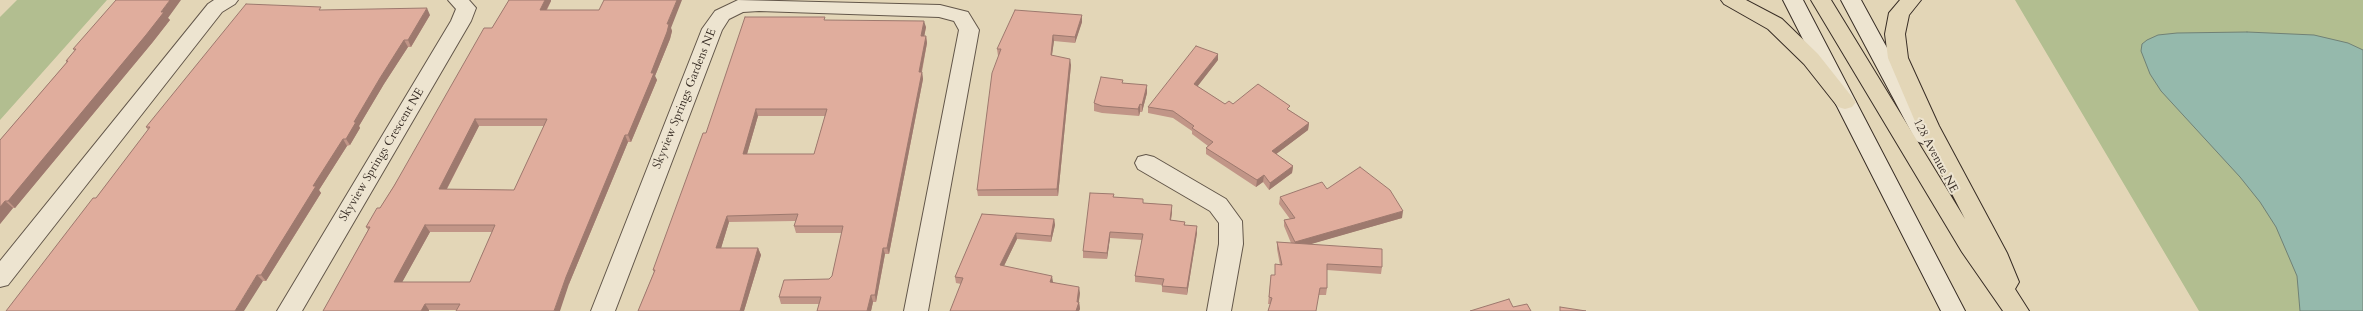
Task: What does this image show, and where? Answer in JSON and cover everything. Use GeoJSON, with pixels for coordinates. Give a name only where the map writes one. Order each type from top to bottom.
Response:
{"type":"FeatureCollection","features":[{"type":"Feature","properties":{"kind":"main road"},"geometry":{"type":"LineString","coordinates":[[1731,0],[1775,24],[1811,59],[1845,102]]}},
{"type":"Feature","properties":{"kind":"main road"},"geometry":{"type":"LineString","coordinates":[[1821,0],[1970,246],[2018,311]]}},
{"type":"Feature","properties":{"kind":"main road"},"geometry":{"type":"LineString","coordinates":[[1912,0],[1900,11],[1895,34],[1898,58],[1928,126],[1995,253],[2018,311]]}},
{"type":"Feature","properties":{"kind":"street"},"geometry":{"type":"LineString","coordinates":[[0,278],[215,8],[228,0]]}},
{"type":"Feature","properties":{"kind":"street","name":"Skyview Springs Crescent NE"},"geometry":{"type":"LineString","coordinates":[[289,311],[461,22],[466,8],[458,0]]}},
{"type":"Feature","properties":{"kind":"street"},"geometry":{"type":"LineString","coordinates":[[1793,0],[1953,311]]}},
{"type":"Feature","properties":{"kind":"street","name":"128 Avenue NE"},"geometry":{"type":"LineString","coordinates":[[1851,0],[2018,311]]}},
{"type":"Feature","properties":{"kind":"street","name":"Skyview Springs Gardens NE"},"geometry":{"type":"LineString","coordinates":[[603,311],[712,29],[722,15],[739,6],[759,5],[940,11],[960,17],[969,30],[916,311]]}},
{"type":"Feature","properties":{"kind":"street"},"geometry":{"type":"LineString","coordinates":[[1146,163],[1218,205],[1230,221],[1231,244],[1220,311]]}},
{"type":"Feature","properties":{"kind":"green space"},"geometry":{"type":"Polygon","coordinates":[[[17,0],[107,0],[0,120],[0,17],[17,0]]]}},
{"type":"Feature","properties":{"kind":"green space"},"geometry":{"type":"Polygon","coordinates":[[[2015,0],[2363,0],[2363,311],[2199,311],[2015,0]]]}},
{"type":"Feature","properties":{"kind":"water"},"geometry":{"type":"Polygon","coordinates":[[[2247,32],[2314,35],[2348,43],[2363,50],[2363,311],[2300,311],[2297,276],[2276,227],[2260,202],[2240,177],[2161,91],[2150,74],[2141,51],[2142,44],[2158,35],[2177,33],[2247,32]]]}},
{"type":"Feature","properties":{"kind":"building"},"geometry":{"type":"Polygon","coordinates":[[[116,0],[170,0],[161,12],[164,12],[146,35],[8,201],[5,201],[0,207],[0,140],[68,61],[66,61],[76,49],[73,49],[116,0]]]}},
{"type":"Feature","properties":{"kind":"building"},"geometry":{"type":"Polygon","coordinates":[[[509,0],[545,0],[540,10],[599,10],[604,0],[677,0],[667,24],[669,24],[667,32],[651,73],[654,73],[628,135],[625,135],[566,277],[554,311],[456,311],[460,304],[425,304],[421,311],[323,311],[370,227],[366,227],[377,208],[380,208],[394,186],[484,28],[492,28],[509,0]],[[475,119],[439,189],[514,190],[547,119],[475,119]],[[425,225],[394,282],[470,282],[495,225],[425,225]]]}},
{"type":"Feature","properties":{"kind":"building"},"geometry":{"type":"Polygon","coordinates":[[[246,4],[321,7],[319,10],[427,8],[408,40],[404,40],[380,78],[354,122],[356,122],[346,139],[343,139],[313,186],[316,186],[261,275],[257,275],[235,311],[6,311],[93,198],[96,198],[150,127],[146,127],[246,4]]]}},
{"type":"Feature","properties":{"kind":"building"},"geometry":{"type":"Polygon","coordinates":[[[1015,10],[1082,15],[1075,37],[1053,35],[1051,55],[1070,59],[1057,189],[977,190],[992,73],[1001,49],[997,49],[1015,10]]]}},
{"type":"Feature","properties":{"kind":"building"},"geometry":{"type":"Polygon","coordinates":[[[745,17],[825,17],[824,20],[924,21],[921,36],[926,36],[919,72],[922,72],[887,248],[883,248],[875,295],[871,295],[867,311],[817,311],[821,297],[779,297],[784,280],[829,279],[832,276],[843,226],[794,226],[798,214],[727,216],[716,248],[758,248],[740,311],[638,311],[655,270],[653,270],[703,133],[706,133],[745,17]],[[756,109],[743,154],[814,154],[827,109],[756,109]]]}},
{"type":"Feature","properties":{"kind":"building"},"geometry":{"type":"Polygon","coordinates":[[[1196,46],[1218,54],[1194,84],[1225,104],[1229,101],[1233,104],[1258,84],[1290,106],[1287,109],[1309,123],[1272,151],[1293,166],[1270,183],[1264,175],[1257,180],[1206,148],[1213,142],[1192,128],[1194,126],[1173,111],[1148,107],[1196,46]]]}},
{"type":"Feature","properties":{"kind":"building"},"geometry":{"type":"Polygon","coordinates":[[[1101,77],[1123,80],[1122,83],[1147,85],[1142,105],[1140,104],[1138,109],[1102,106],[1094,103],[1101,77]]]}},
{"type":"Feature","properties":{"kind":"building"},"geometry":{"type":"Polygon","coordinates":[[[1360,167],[1390,190],[1403,211],[1295,242],[1284,220],[1295,218],[1280,197],[1322,182],[1327,189],[1360,167]]]}},
{"type":"Feature","properties":{"kind":"building"},"geometry":{"type":"Polygon","coordinates":[[[1090,193],[1114,194],[1113,197],[1143,199],[1143,203],[1172,205],[1170,220],[1185,222],[1184,225],[1197,226],[1187,288],[1162,286],[1164,279],[1135,276],[1143,234],[1110,232],[1107,253],[1083,251],[1090,193]]]}},
{"type":"Feature","properties":{"kind":"building"},"geometry":{"type":"Polygon","coordinates":[[[982,214],[1054,219],[1051,236],[1016,233],[1000,265],[1052,276],[1050,282],[1079,287],[1077,302],[1079,302],[1076,311],[950,311],[963,278],[955,277],[982,214]]]}},
{"type":"Feature","properties":{"kind":"building"},"geometry":{"type":"Polygon","coordinates":[[[1277,242],[1382,249],[1382,267],[1327,264],[1327,288],[1320,288],[1316,311],[1268,311],[1272,298],[1269,297],[1271,275],[1275,275],[1275,264],[1282,265],[1277,242]]]}},
{"type":"Feature","properties":{"kind":"building"},"geometry":{"type":"Polygon","coordinates":[[[1509,299],[1513,307],[1527,304],[1531,311],[1470,311],[1509,299]]]}},
{"type":"Feature","properties":{"kind":"building"},"geometry":{"type":"Polygon","coordinates":[[[1560,307],[1586,311],[1560,311],[1560,307]]]}}]}
